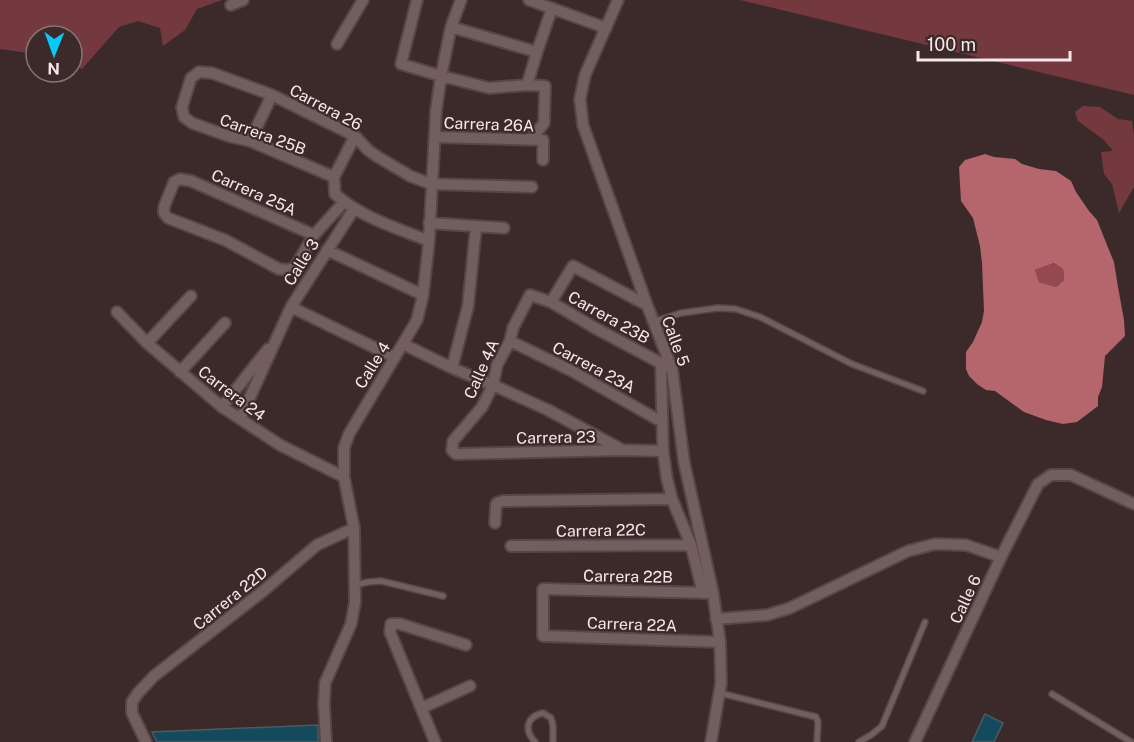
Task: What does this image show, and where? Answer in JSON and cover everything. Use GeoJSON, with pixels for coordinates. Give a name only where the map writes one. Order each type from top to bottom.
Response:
{"type":"FeatureCollection","features":[{"type":"Feature","properties":{"kind":"street"},"geometry":{"type":"LineString","coordinates":[[231,5],[243,0]]}},
{"type":"Feature","properties":{"kind":"street"},"geometry":{"type":"LineString","coordinates":[[337,44],[363,0]]}},
{"type":"Feature","properties":{"kind":"street"},"geometry":{"type":"LineString","coordinates":[[417,0],[401,64],[489,88],[546,86],[544,123],[537,140],[543,160]]}},
{"type":"Feature","properties":{"kind":"street","name":"Calle 4"},"geometry":{"type":"LineString","coordinates":[[326,742],[325,683],[354,613],[354,528],[344,477],[344,448],[349,434],[417,320],[423,295],[429,241],[436,111],[451,27],[461,0]]}},
{"type":"Feature","properties":{"kind":"street"},"geometry":{"type":"LineString","coordinates":[[529,0],[606,28]]}},
{"type":"Feature","properties":{"kind":"street","name":"Calle 5"},"geometry":{"type":"LineString","coordinates":[[618,0],[585,75],[580,99],[583,125],[672,369],[684,462],[708,593],[720,642],[721,683],[711,742]]}},
{"type":"Feature","properties":{"kind":"street"},"geometry":{"type":"LineString","coordinates":[[527,85],[552,8]]}},
{"type":"Feature","properties":{"kind":"street"},"geometry":{"type":"LineString","coordinates":[[451,27],[537,52]]}},
{"type":"Feature","properties":{"kind":"street","name":"Carrera 26"},"geometry":{"type":"LineString","coordinates":[[184,117],[182,107],[191,78],[199,72],[212,73],[272,95],[356,136],[368,150],[378,157],[410,176],[431,184]]}},
{"type":"Feature","properties":{"kind":"street"},"geometry":{"type":"LineString","coordinates":[[250,141],[272,95]]}},
{"type":"Feature","properties":{"kind":"street","name":"Carrera 25B"},"geometry":{"type":"LineString","coordinates":[[184,117],[192,123],[250,141],[334,177]]}},
{"type":"Feature","properties":{"kind":"street"},"geometry":{"type":"LineString","coordinates":[[356,136],[334,177],[335,195],[354,209],[429,241]]}},
{"type":"Feature","properties":{"kind":"street","name":"Carrera 26A"},"geometry":{"type":"LineString","coordinates":[[435,137],[537,140]]}},
{"type":"Feature","properties":{"kind":"street","name":"Carrera 25A"},"geometry":{"type":"LineString","coordinates":[[180,179],[191,181],[314,235],[295,267],[288,270],[279,269],[225,240],[168,218],[164,213],[164,207],[174,182],[180,179]]}},
{"type":"Feature","properties":{"kind":"street"},"geometry":{"type":"LineString","coordinates":[[431,184],[532,187]]}},
{"type":"Feature","properties":{"kind":"street"},"geometry":{"type":"LineString","coordinates":[[314,235],[344,202]]}},
{"type":"Feature","properties":{"kind":"street","name":"Calle 3"},"geometry":{"type":"LineString","coordinates":[[240,419],[291,307],[354,209]]}},
{"type":"Feature","properties":{"kind":"street"},"geometry":{"type":"LineString","coordinates":[[429,223],[504,228]]}},
{"type":"Feature","properties":{"kind":"street"},"geometry":{"type":"LineString","coordinates":[[452,368],[468,306],[476,227]]}},
{"type":"Feature","properties":{"kind":"street"},"geometry":{"type":"LineString","coordinates":[[327,250],[423,295]]}},
{"type":"Feature","properties":{"kind":"street"},"geometry":{"type":"LineString","coordinates":[[551,302],[573,266],[647,305]]}},
{"type":"Feature","properties":{"kind":"street","name":"Carrera 23B"},"geometry":{"type":"LineString","coordinates":[[530,295],[551,302],[672,369]]}},
{"type":"Feature","properties":{"kind":"street","name":"Calle 4A"},"geometry":{"type":"LineString","coordinates":[[452,450],[453,441],[482,407],[493,385],[497,365],[530,295]]}},
{"type":"Feature","properties":{"kind":"street"},"geometry":{"type":"LineString","coordinates":[[147,344],[191,296]]}},
{"type":"Feature","properties":{"kind":"street"},"geometry":{"type":"LineString","coordinates":[[291,307],[394,357]]}},
{"type":"Feature","properties":{"kind":"street","name":"Carrera 24"},"geometry":{"type":"LineString","coordinates":[[117,312],[147,344],[222,407],[280,446],[344,477]]}},
{"type":"Feature","properties":{"kind":"street"},"geometry":{"type":"LineString","coordinates":[[180,372],[225,323]]}},
{"type":"Feature","properties":{"kind":"street","name":"Calle 3"},"geometry":{"type":"LineString","coordinates":[[222,407],[279,335]]}},
{"type":"Feature","properties":{"kind":"street","name":"Carrera 23A"},"geometry":{"type":"LineString","coordinates":[[510,341],[572,371],[662,422]]}},
{"type":"Feature","properties":{"kind":"street"},"geometry":{"type":"LineString","coordinates":[[403,344],[548,411],[622,450]]}},
{"type":"Feature","properties":{"kind":"street"},"geometry":{"type":"LineString","coordinates":[[661,363],[663,451],[667,479],[672,499],[708,593]]}},
{"type":"Feature","properties":{"kind":"street","name":"Carrera 23"},"geometry":{"type":"LineString","coordinates":[[452,450],[456,454],[663,451]]}},
{"type":"Feature","properties":{"kind":"street","name":"Calle 6"},"geometry":{"type":"LineString","coordinates":[[915,742],[1038,484],[1051,475],[1071,475],[1134,504]]}},
{"type":"Feature","properties":{"kind":"street"},"geometry":{"type":"LineString","coordinates":[[495,523],[497,502],[503,501],[672,499]]}},
{"type":"Feature","properties":{"kind":"street","name":"Carrera 22D"},"geometry":{"type":"LineString","coordinates":[[146,742],[132,713],[132,702],[154,676],[262,592],[317,545],[354,528]]}},
{"type":"Feature","properties":{"kind":"street","name":"Carrera 22C"},"geometry":{"type":"LineString","coordinates":[[511,546],[691,544]]}},
{"type":"Feature","properties":{"kind":"street"},"geometry":{"type":"LineString","coordinates":[[716,619],[767,615],[790,608],[908,550],[935,544],[966,545],[1002,557]]}},
{"type":"Feature","properties":{"kind":"street","name":"Carrera 22B"},"geometry":{"type":"LineString","coordinates":[[543,636],[543,589],[708,593]]}},
{"type":"Feature","properties":{"kind":"street"},"geometry":{"type":"LineString","coordinates":[[435,742],[390,632],[391,624],[400,624],[466,645]]}},
{"type":"Feature","properties":{"kind":"street","name":"Carrera 22A"},"geometry":{"type":"LineString","coordinates":[[543,636],[720,642]]}},
{"type":"Feature","properties":{"kind":"street"},"geometry":{"type":"LineString","coordinates":[[422,708],[470,686]]}},
{"type":"Feature","properties":{"kind":"lane"},"geometry":{"type":"LineString","coordinates":[[653,322],[681,313],[718,308],[736,309],[760,317],[852,364],[923,391]]}},
{"type":"Feature","properties":{"kind":"lane"},"geometry":{"type":"LineString","coordinates":[[355,585],[381,581],[443,596]]}},
{"type":"Feature","properties":{"kind":"lane"},"geometry":{"type":"LineString","coordinates":[[859,742],[882,726],[925,622]]}},
{"type":"Feature","properties":{"kind":"lane"},"geometry":{"type":"LineString","coordinates":[[719,693],[816,717],[817,742]]}},
{"type":"Feature","properties":{"kind":"lane"},"geometry":{"type":"LineString","coordinates":[[1052,694],[1131,742]]}},
{"type":"Feature","properties":{"kind":"lane"},"geometry":{"type":"LineString","coordinates":[[535,742],[528,728],[529,721],[534,715],[543,713],[551,718],[554,726],[553,742]]}},
{"type":"Feature","properties":{"kind":"shaded area"},"geometry":{"type":"Polygon","coordinates":[[[0,0],[222,0],[197,9],[185,30],[163,46],[160,28],[138,21],[119,27],[84,67],[84,24],[24,24],[24,52],[0,49],[0,0]]]}},
{"type":"Feature","properties":{"kind":"shaded area"},"geometry":{"type":"Polygon","coordinates":[[[740,0],[1134,0],[1134,95],[740,0]]]}},
{"type":"Feature","properties":{"kind":"shaded area"},"geometry":{"type":"Polygon","coordinates":[[[1083,106],[1100,107],[1118,119],[1132,121],[1134,187],[1119,213],[1112,184],[1104,174],[1101,152],[1113,151],[1104,140],[1078,121],[1075,112],[1083,106]]]}},
{"type":"Feature","properties":{"kind":"shaded area"},"geometry":{"type":"Polygon","coordinates":[[[985,154],[1015,159],[1022,164],[1039,169],[1056,171],[1071,181],[1076,192],[1097,220],[1114,262],[1125,336],[1105,356],[1098,406],[1077,422],[1063,424],[1024,412],[995,391],[986,390],[977,384],[966,369],[966,352],[982,322],[984,311],[980,246],[973,218],[961,201],[959,167],[965,160],[985,154]],[[1054,263],[1035,270],[1039,282],[1056,287],[1064,280],[1063,269],[1054,263]]]}},
{"type":"Feature","properties":{"kind":"shaded area"},"geometry":{"type":"Polygon","coordinates":[[[1054,263],[1063,269],[1064,280],[1056,287],[1039,282],[1035,270],[1054,263]]]}},
{"type":"Feature","properties":{"kind":"building"},"geometry":{"type":"Polygon","coordinates":[[[985,714],[1003,723],[994,742],[972,742],[985,714]]]}},
{"type":"Feature","properties":{"kind":"building"},"geometry":{"type":"Polygon","coordinates":[[[318,725],[318,742],[157,742],[152,732],[318,725]]]}}]}
